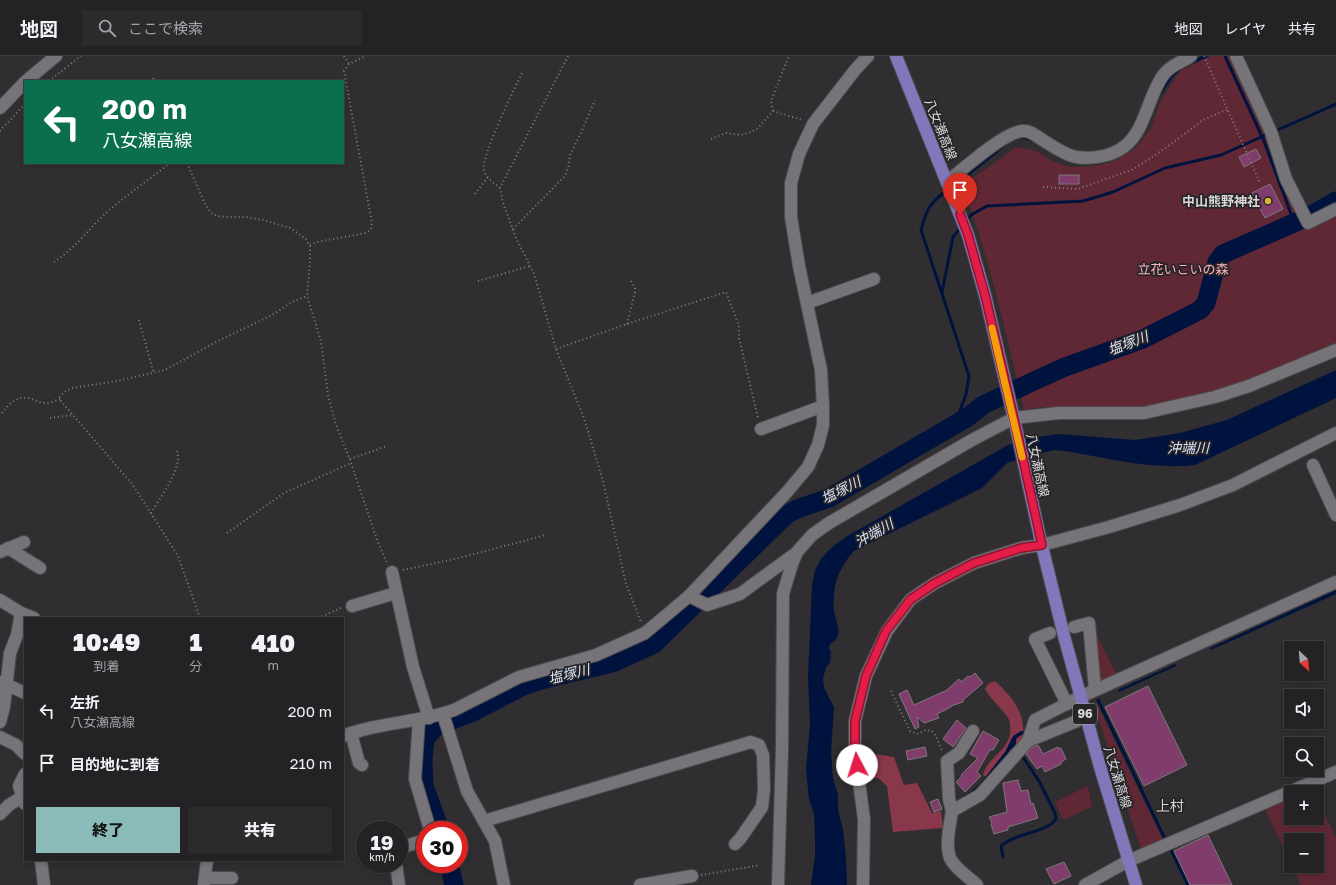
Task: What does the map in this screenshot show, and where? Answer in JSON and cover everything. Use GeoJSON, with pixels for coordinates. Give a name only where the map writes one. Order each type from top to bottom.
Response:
{"type":"FeatureCollection","features":[{"type":"Feature","properties":{"kind":"main road","name":"八女瀬高線"},"geometry":{"type":"LineString","coordinates":[[896,56],[968,235],[985,295],[1041,543],[1080,697],[1136,885]]}},
{"type":"Feature","properties":{"kind":"street"},"geometry":{"type":"LineString","coordinates":[[28,80],[56,56]]}},
{"type":"Feature","properties":{"kind":"street"},"geometry":{"type":"LineString","coordinates":[[362,765],[359,763],[347,734],[365,728],[443,714],[454,710],[519,677],[596,655],[644,633],[689,596],[787,492],[808,467],[818,445],[823,425],[821,370],[791,217],[791,183],[799,154],[813,124],[855,70],[868,56]]}},
{"type":"Feature","properties":{"kind":"street"},"geometry":{"type":"LineString","coordinates":[[947,182],[996,144],[1010,135],[1023,131],[1034,134],[1045,142],[1075,157],[1090,157],[1115,152],[1128,144],[1139,130],[1154,91],[1164,74],[1173,65],[1191,56]]}},
{"type":"Feature","properties":{"kind":"street"},"geometry":{"type":"LineString","coordinates":[[1236,56],[1271,132],[1286,179],[1308,223],[1336,209]]}},
{"type":"Feature","properties":{"kind":"street"},"geometry":{"type":"LineString","coordinates":[[0,108],[24,84]]}},
{"type":"Feature","properties":{"kind":"street"},"geometry":{"type":"LineString","coordinates":[[807,303],[874,279]]}},
{"type":"Feature","properties":{"kind":"street"},"geometry":{"type":"LineString","coordinates":[[689,596],[707,605],[740,594],[797,552],[812,535],[829,523],[972,440],[1014,421],[1060,413],[1144,413],[1215,397],[1249,386],[1336,350]]}},
{"type":"Feature","properties":{"kind":"street"},"geometry":{"type":"LineString","coordinates":[[761,429],[823,406]]}},
{"type":"Feature","properties":{"kind":"street"},"geometry":{"type":"LineString","coordinates":[[863,885],[864,819],[855,752],[855,721],[866,676],[886,631],[911,599],[935,583],[974,563],[1021,548],[1109,527],[1180,505],[1233,485],[1336,433]]}},
{"type":"Feature","properties":{"kind":"street"},"geometry":{"type":"LineString","coordinates":[[1313,465],[1336,515]]}},
{"type":"Feature","properties":{"kind":"street"},"geometry":{"type":"LineString","coordinates":[[4,550],[24,542]]}},
{"type":"Feature","properties":{"kind":"street"},"geometry":{"type":"LineString","coordinates":[[4,550],[25,563],[40,568]]}},
{"type":"Feature","properties":{"kind":"street"},"geometry":{"type":"LineString","coordinates":[[778,885],[782,750],[783,594],[797,552]]}},
{"type":"Feature","properties":{"kind":"street"},"geometry":{"type":"LineString","coordinates":[[392,572],[424,718],[415,779],[427,821]]}},
{"type":"Feature","properties":{"kind":"street"},"geometry":{"type":"LineString","coordinates":[[952,811],[980,795],[1028,741],[1035,720],[1095,690],[1336,582]]}},
{"type":"Feature","properties":{"kind":"street"},"geometry":{"type":"LineString","coordinates":[[352,606],[396,593]]}},
{"type":"Feature","properties":{"kind":"street"},"geometry":{"type":"LineString","coordinates":[[0,600],[21,613],[31,617]]}},
{"type":"Feature","properties":{"kind":"street"},"geometry":{"type":"LineString","coordinates":[[0,722],[4,707],[4,683],[10,654],[17,635],[21,613]]}},
{"type":"Feature","properties":{"kind":"street"},"geometry":{"type":"LineString","coordinates":[[1074,627],[1089,623],[1095,690]]}},
{"type":"Feature","properties":{"kind":"street"},"geometry":{"type":"LineString","coordinates":[[1050,634],[1035,638],[1067,704]]}},
{"type":"Feature","properties":{"kind":"street"},"geometry":{"type":"LineString","coordinates":[[4,683],[24,693]]}},
{"type":"Feature","properties":{"kind":"street"},"geometry":{"type":"LineString","coordinates":[[443,714],[467,791],[495,841],[504,885]]}},
{"type":"Feature","properties":{"kind":"street"},"geometry":{"type":"LineString","coordinates":[[1028,741],[1077,721]]}},
{"type":"Feature","properties":{"kind":"street"},"geometry":{"type":"LineString","coordinates":[[973,731],[959,753],[947,761],[949,799],[952,811],[948,845],[950,858],[956,866],[977,885]]}},
{"type":"Feature","properties":{"kind":"street"},"geometry":{"type":"LineString","coordinates":[[0,737],[16,745],[24,753]]}},
{"type":"Feature","properties":{"kind":"street"},"geometry":{"type":"LineString","coordinates":[[484,821],[751,742],[759,745],[763,755],[764,789],[762,807],[735,844]]}},
{"type":"Feature","properties":{"kind":"street"},"geometry":{"type":"LineString","coordinates":[[1085,885],[1128,861],[1336,772]]}},
{"type":"Feature","properties":{"kind":"street"},"geometry":{"type":"LineString","coordinates":[[0,814],[9,805],[23,800],[19,786],[24,776]]}},
{"type":"Feature","properties":{"kind":"street"},"geometry":{"type":"LineString","coordinates":[[41,861],[44,885]]}},
{"type":"Feature","properties":{"kind":"street"},"geometry":{"type":"LineString","coordinates":[[207,861],[204,881],[232,878]]}},
{"type":"Feature","properties":{"kind":"street"},"geometry":{"type":"LineString","coordinates":[[397,873],[399,885]]}},
{"type":"Feature","properties":{"kind":"street"},"geometry":{"type":"LineString","coordinates":[[640,885],[692,876]]}},
{"type":"Feature","properties":{"kind":"path"},"geometry":{"type":"LineString","coordinates":[[50,80],[81,56]]}},
{"type":"Feature","properties":{"kind":"path"},"geometry":{"type":"LineString","coordinates":[[344,56],[348,64]]}},
{"type":"Feature","properties":{"kind":"path"},"geometry":{"type":"LineString","coordinates":[[310,246],[317,242],[366,233],[371,229],[372,222],[344,71],[348,64],[366,56]]}},
{"type":"Feature","properties":{"kind":"path"},"geometry":{"type":"LineString","coordinates":[[500,188],[568,56]]}},
{"type":"Feature","properties":{"kind":"path"},"geometry":{"type":"LineString","coordinates":[[773,111],[771,101],[789,56]]}},
{"type":"Feature","properties":{"kind":"path"},"geometry":{"type":"LineString","coordinates":[[1204,56],[1260,183]]}},
{"type":"Feature","properties":{"kind":"path"},"geometry":{"type":"LineString","coordinates":[[523,71],[502,114],[488,150],[483,169],[485,174],[500,188],[503,203],[513,229],[534,274],[556,349],[584,418],[603,481],[626,584],[644,633]]}},
{"type":"Feature","properties":{"kind":"path"},"geometry":{"type":"LineString","coordinates":[[513,229],[565,176],[569,165],[570,155],[595,100]]}},
{"type":"Feature","properties":{"kind":"path"},"geometry":{"type":"LineString","coordinates":[[0,131],[24,105]]}},
{"type":"Feature","properties":{"kind":"path"},"geometry":{"type":"LineString","coordinates":[[1043,187],[1078,189],[1134,169],[1203,120],[1228,109]]}},
{"type":"Feature","properties":{"kind":"path"},"geometry":{"type":"LineString","coordinates":[[773,111],[813,124]]}},
{"type":"Feature","properties":{"kind":"path"},"geometry":{"type":"LineString","coordinates":[[711,139],[726,133],[741,135],[751,132],[758,128],[773,111]]}},
{"type":"Feature","properties":{"kind":"path"},"geometry":{"type":"LineString","coordinates":[[54,262],[66,254],[107,212],[169,164]]}},
{"type":"Feature","properties":{"kind":"path"},"geometry":{"type":"LineString","coordinates":[[187,164],[204,202],[211,213],[217,216],[257,219],[290,228],[306,239],[310,246],[307,296],[321,341],[328,395],[334,418],[377,540],[392,572],[459,558],[546,535]]}},
{"type":"Feature","properties":{"kind":"path"},"geometry":{"type":"LineString","coordinates":[[475,194],[488,177]]}},
{"type":"Feature","properties":{"kind":"path"},"geometry":{"type":"LineString","coordinates":[[478,282],[530,266]]}},
{"type":"Feature","properties":{"kind":"path"},"geometry":{"type":"LineString","coordinates":[[627,324],[635,292],[635,288],[630,279]]}},
{"type":"Feature","properties":{"kind":"path"},"geometry":{"type":"LineString","coordinates":[[556,349],[726,292],[739,326],[739,338],[761,429]]}},
{"type":"Feature","properties":{"kind":"path"},"geometry":{"type":"LineString","coordinates":[[200,617],[178,556],[151,513],[132,484],[61,401],[60,397],[64,392],[72,388],[154,374],[165,370],[218,341],[272,315],[292,302],[307,296]]}},
{"type":"Feature","properties":{"kind":"path"},"geometry":{"type":"LineString","coordinates":[[139,320],[154,374]]}},
{"type":"Feature","properties":{"kind":"path"},"geometry":{"type":"LineString","coordinates":[[2,414],[13,401],[21,398],[27,398],[48,404],[61,399]]}},
{"type":"Feature","properties":{"kind":"path"},"geometry":{"type":"LineString","coordinates":[[50,418],[73,415]]}},
{"type":"Feature","properties":{"kind":"path"},"geometry":{"type":"LineString","coordinates":[[350,460],[387,446]]}},
{"type":"Feature","properties":{"kind":"path"},"geometry":{"type":"LineString","coordinates":[[151,513],[175,469],[178,458],[177,448]]}},
{"type":"Feature","properties":{"kind":"path"},"geometry":{"type":"LineString","coordinates":[[227,533],[284,493],[350,463]]}},
{"type":"Feature","properties":{"kind":"path"},"geometry":{"type":"LineString","coordinates":[[320,617],[338,608],[352,606]]}},
{"type":"Feature","properties":{"kind":"path"},"geometry":{"type":"LineString","coordinates":[[891,691],[910,731],[917,734],[926,730],[932,731],[936,736],[947,761]]}},
{"type":"Feature","properties":{"kind":"path"},"geometry":{"type":"LineString","coordinates":[[692,876],[760,865]]}},
{"type":"Feature","properties":{"kind":"green space","name":"立花いこいの森"},"geometry":{"type":"Polygon","coordinates":[[[1211,56],[1230,56],[1306,228],[1336,214],[1336,347],[1268,375],[1196,399],[1147,406],[1044,407],[1024,410],[989,267],[962,184],[989,167],[1016,147],[1037,151],[1052,161],[1070,167],[1094,166],[1113,162],[1135,149],[1151,128],[1161,100],[1180,71],[1211,56]]]}},
{"type":"Feature","properties":{"kind":"green space"},"geometry":{"type":"Polygon","coordinates":[[[1097,635],[1117,676],[1100,683],[1097,635]]]}},
{"type":"Feature","properties":{"kind":"green space"},"geometry":{"type":"Polygon","coordinates":[[[1098,706],[1163,840],[1141,850],[1095,707],[1098,706]]]}},
{"type":"Feature","properties":{"kind":"green space"},"geometry":{"type":"Polygon","coordinates":[[[1088,786],[1092,807],[1063,820],[1055,802],[1088,786]]]}},
{"type":"Feature","properties":{"kind":"green space"},"geometry":{"type":"Polygon","coordinates":[[[1284,801],[1284,825],[1324,825],[1324,813],[1336,838],[1336,885],[1301,885],[1295,873],[1324,873],[1324,833],[1284,833],[1284,849],[1265,809],[1284,801]]]}},
{"type":"Feature","properties":{"kind":"shaded area"},"geometry":{"type":"Polygon","coordinates":[[[995,681],[1007,693],[1018,708],[1022,719],[1024,735],[1016,747],[987,777],[983,775],[985,769],[1004,747],[1010,735],[1009,719],[985,689],[988,684],[995,681]]]}},
{"type":"Feature","properties":{"kind":"shaded area"},"geometry":{"type":"Polygon","coordinates":[[[862,752],[894,757],[904,785],[917,783],[932,813],[941,811],[943,828],[893,832],[887,786],[878,778],[865,779],[862,752]]]}},
{"type":"Feature","properties":{"kind":"water","name":"沖端川"},"geometry":{"type":"Polygon","coordinates":[[[1336,370],[1336,398],[1195,465],[1147,465],[1055,450],[1032,455],[1007,463],[982,488],[854,551],[842,567],[835,586],[834,608],[838,633],[835,641],[830,644],[830,663],[826,667],[823,679],[824,688],[834,707],[831,752],[833,778],[838,795],[838,810],[843,829],[847,885],[811,885],[815,855],[815,837],[814,814],[809,799],[806,769],[810,725],[808,677],[812,586],[815,570],[821,559],[830,549],[844,538],[1008,445],[1031,438],[1058,434],[1135,440],[1180,433],[1227,420],[1336,370]]]}},
{"type":"Feature","properties":{"kind":"water"},"geometry":{"type":"Polygon","coordinates":[[[1336,590],[1336,594],[1211,650],[1210,648],[1336,590]]]}},
{"type":"Feature","properties":{"kind":"water"},"geometry":{"type":"Polygon","coordinates":[[[1175,664],[1176,666],[1119,692],[1118,690],[1175,664]]]}},
{"type":"Feature","properties":{"kind":"water"},"geometry":{"type":"Polygon","coordinates":[[[1021,731],[1024,731],[1024,734],[1017,738],[1016,742],[1022,754],[1014,748],[1011,749],[983,786],[956,805],[953,803],[980,784],[1005,752],[1013,736],[1021,731]]]}},
{"type":"Feature","properties":{"kind":"building"},"geometry":{"type":"Polygon","coordinates":[[[1256,149],[1261,158],[1244,167],[1239,157],[1256,149]]]}},
{"type":"Feature","properties":{"kind":"building"},"geometry":{"type":"Polygon","coordinates":[[[1059,175],[1079,175],[1079,184],[1059,184],[1059,175]]]}},
{"type":"Feature","properties":{"kind":"building","name":"中山熊野神社"},"geometry":{"type":"Polygon","coordinates":[[[1270,184],[1283,209],[1265,218],[1252,193],[1270,184]]]}},
{"type":"Feature","properties":{"kind":"building"},"geometry":{"type":"Polygon","coordinates":[[[975,673],[983,683],[963,700],[963,702],[951,706],[937,714],[939,718],[924,723],[917,717],[919,727],[915,729],[899,694],[907,690],[914,705],[947,690],[959,679],[961,682],[968,676],[970,677],[975,673]]]}},
{"type":"Feature","properties":{"kind":"building"},"geometry":{"type":"Polygon","coordinates":[[[1148,686],[1187,765],[1144,786],[1105,707],[1148,686]]]}},
{"type":"Feature","properties":{"kind":"building"},"geometry":{"type":"Polygon","coordinates":[[[957,720],[966,728],[953,747],[943,739],[957,720]]]}},
{"type":"Feature","properties":{"kind":"building"},"geometry":{"type":"Polygon","coordinates":[[[983,731],[999,740],[993,750],[990,750],[977,772],[981,776],[965,792],[956,782],[978,758],[970,754],[983,731]]]}},
{"type":"Feature","properties":{"kind":"building"},"geometry":{"type":"Polygon","coordinates":[[[1038,745],[1043,754],[1058,747],[1059,749],[1061,748],[1066,759],[1061,762],[1061,764],[1045,772],[1042,766],[1037,769],[1026,754],[1032,747],[1038,745]]]}},
{"type":"Feature","properties":{"kind":"building"},"geometry":{"type":"Polygon","coordinates":[[[925,747],[927,756],[908,760],[906,751],[925,747]]]}},
{"type":"Feature","properties":{"kind":"building"},"geometry":{"type":"Polygon","coordinates":[[[1018,780],[1021,791],[1028,790],[1031,804],[1033,803],[1038,818],[1008,827],[1008,830],[994,834],[989,817],[1007,812],[1003,783],[1018,780]]]}},
{"type":"Feature","properties":{"kind":"building"},"geometry":{"type":"Polygon","coordinates":[[[938,799],[942,809],[934,812],[930,802],[938,799]]]}},
{"type":"Feature","properties":{"kind":"building"},"geometry":{"type":"Polygon","coordinates":[[[1208,835],[1232,885],[1190,885],[1174,851],[1208,835]]]}},
{"type":"Feature","properties":{"kind":"building"},"geometry":{"type":"Polygon","coordinates":[[[1064,862],[1071,876],[1054,884],[1046,869],[1064,862]]]}},
{"type":"Feature","properties":{"kind":"waterway"},"geometry":{"type":"LineString","coordinates":[[1192,62],[1206,56]]}},
{"type":"Feature","properties":{"kind":"waterway"},"geometry":{"type":"LineString","coordinates":[[1225,56],[1264,141],[1294,222]]}},
{"type":"Feature","properties":{"kind":"waterway"},"geometry":{"type":"LineString","coordinates":[[1159,95],[1171,77],[1180,68]]}},
{"type":"Feature","properties":{"kind":"waterway"},"geometry":{"type":"LineString","coordinates":[[1273,132],[1336,104]]}},
{"type":"Feature","properties":{"kind":"waterway"},"geometry":{"type":"LineString","coordinates":[[966,221],[971,215],[987,206],[1083,201],[1113,192],[1165,168],[1221,155],[1268,134]]}},
{"type":"Feature","properties":{"kind":"waterway"},"geometry":{"type":"LineString","coordinates":[[952,187],[1011,140],[1022,137],[1033,140]]}},
{"type":"Feature","properties":{"kind":"waterway"},"geometry":{"type":"LineString","coordinates":[[947,190],[932,203],[925,216],[921,230],[969,376],[966,394],[955,425]]}},
{"type":"Feature","properties":{"kind":"waterway","name":"塩塚川"},"geometry":{"type":"LineString","coordinates":[[437,821],[424,786],[423,759],[425,739],[436,726],[473,712],[523,686],[541,680],[612,663],[654,644],[786,515],[797,509],[829,498],[968,417],[983,405],[1065,367],[1143,339],[1200,310],[1206,303],[1217,262],[1223,254],[1310,216],[1336,201]]}},
{"type":"Feature","properties":{"kind":"waterway"},"geometry":{"type":"LineString","coordinates":[[942,292],[953,237],[961,227]]}},
{"type":"Feature","properties":{"kind":"waterway"},"geometry":{"type":"LineString","coordinates":[[1098,700],[1166,841]]}},
{"type":"Feature","properties":{"kind":"waterway"},"geometry":{"type":"LineString","coordinates":[[1003,857],[1001,846],[1014,838],[1052,824],[1056,819],[1055,813],[1039,781],[1021,754]]}},
{"type":"Feature","properties":{"kind":"waterway"},"geometry":{"type":"LineString","coordinates":[[1171,847],[1170,848],[1188,885]]}},
{"type":"Feature","properties":{"kind":"waterway","name":"塩塚川"},"geometry":{"type":"LineString","coordinates":[[451,873],[454,885]]}},
{"type":"Feature","properties":{"kind":"slow traffic"},"geometry":{"type":"LineString","coordinates":[[992,328],[1022,457]]}},
{"type":"Feature","properties":{"kind":"place","name":"中山熊野神社"},"geometry":{"type":"Point","coordinates":[1268,201]}},
{"type":"Feature","properties":{"kind":"district","name":"上村"},"geometry":{"type":"Point","coordinates":[1170,806]}},
{"type":"Feature","properties":{"kind":"route"},"geometry":{"type":"LineString","coordinates":[[857,765],[855,752],[855,721],[866,676],[886,631],[911,599],[935,583],[974,563],[1021,548],[1042,545],[985,295],[968,235],[960,214]]}}]}
